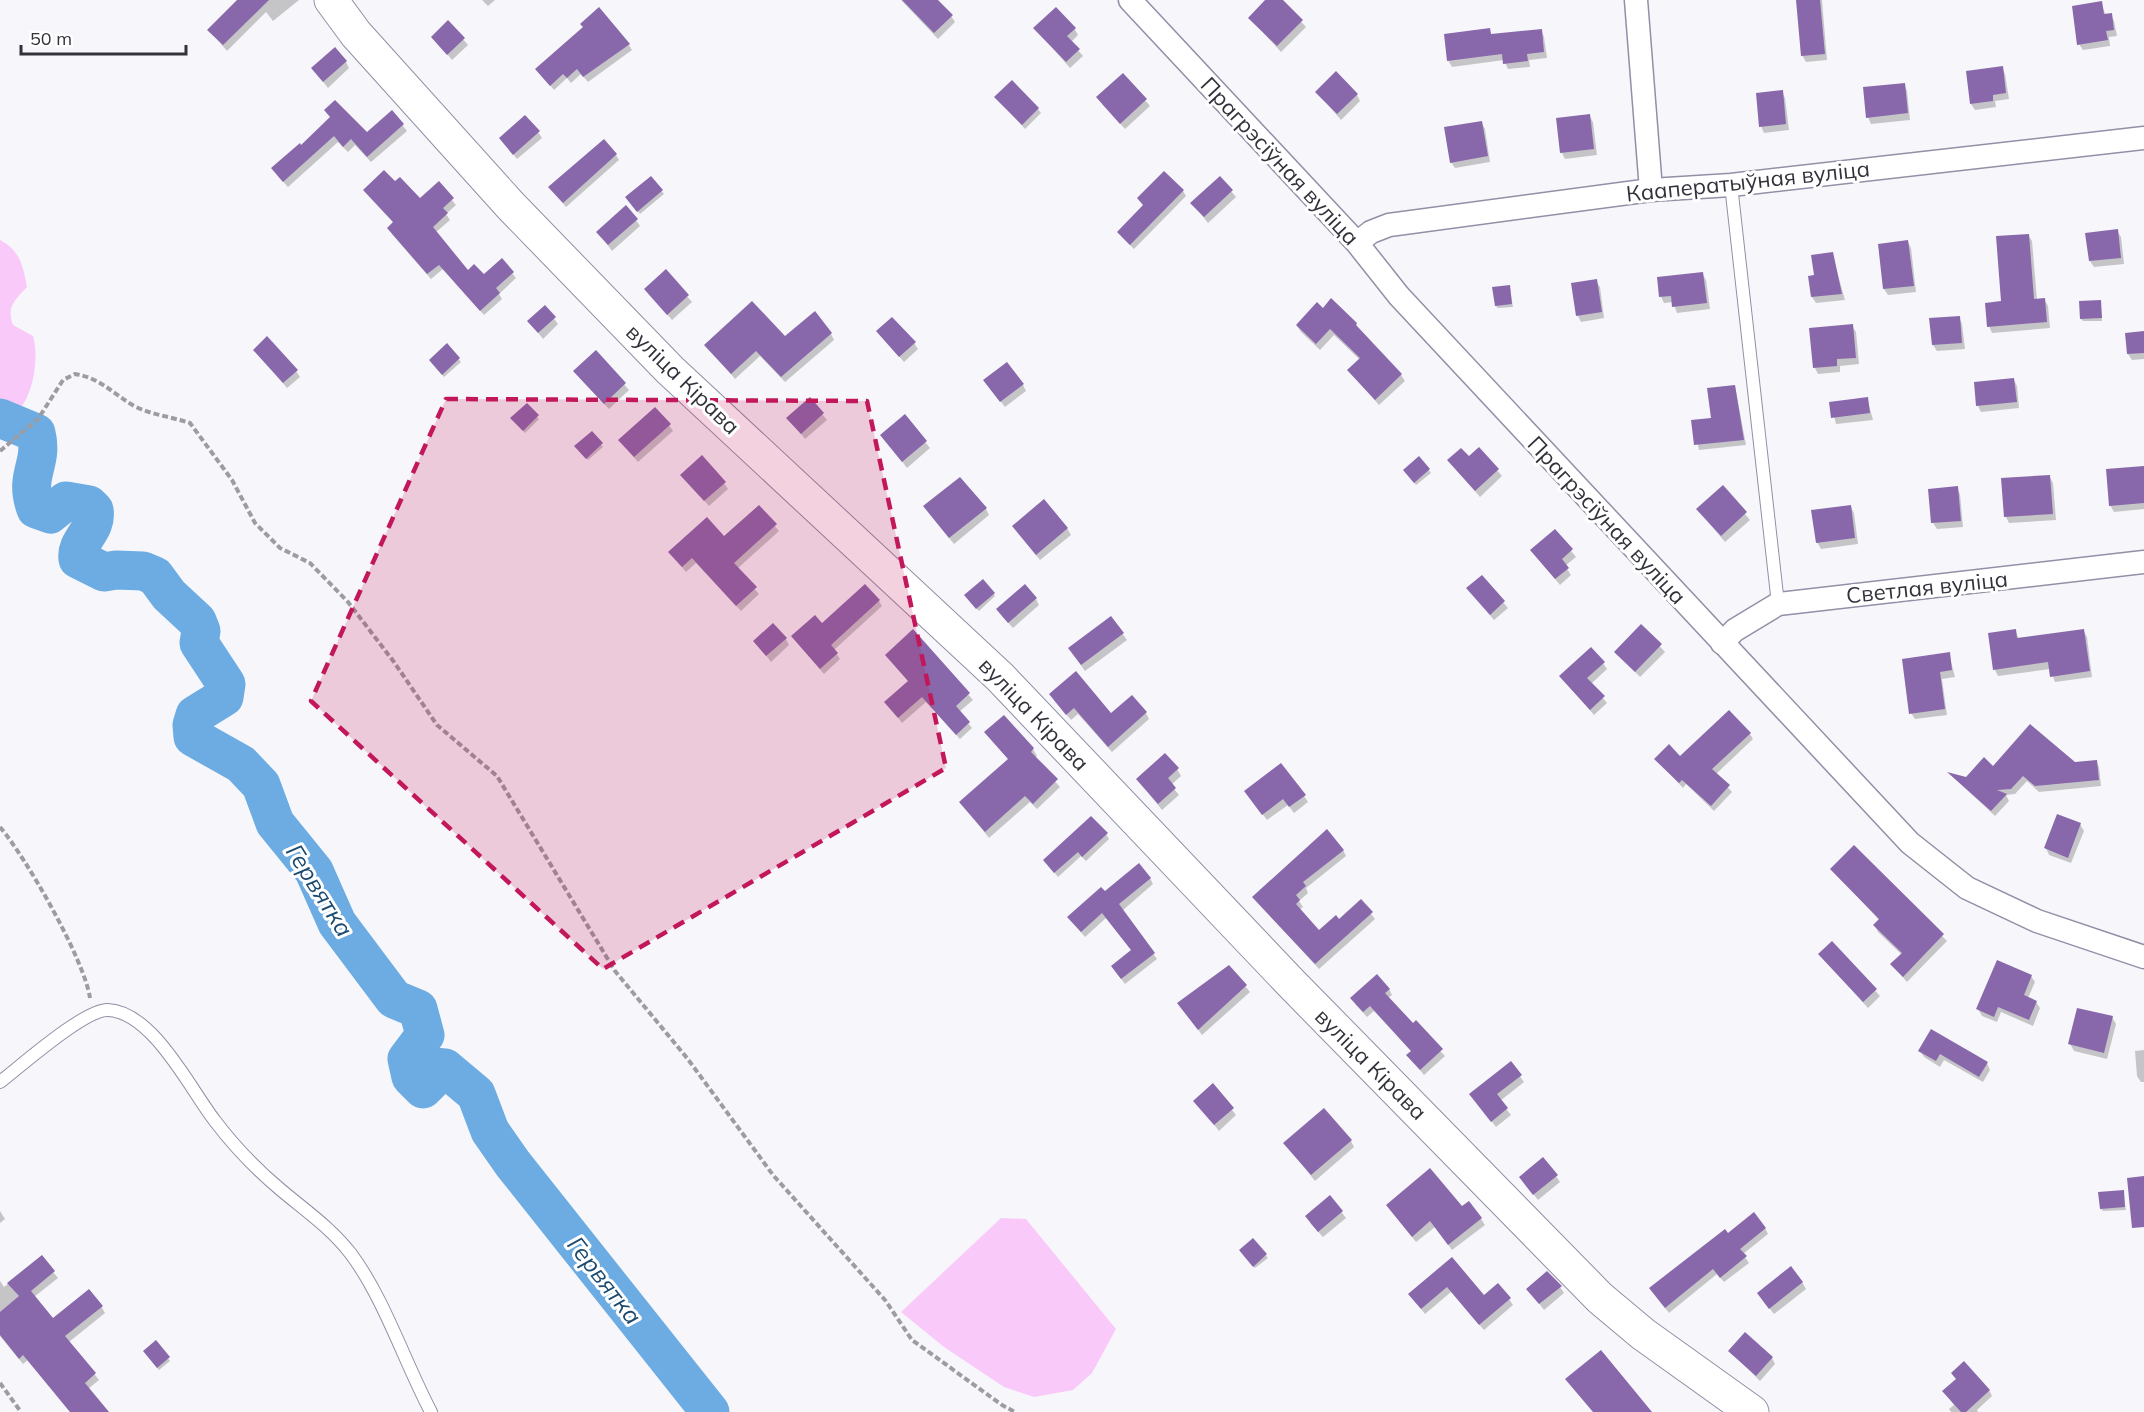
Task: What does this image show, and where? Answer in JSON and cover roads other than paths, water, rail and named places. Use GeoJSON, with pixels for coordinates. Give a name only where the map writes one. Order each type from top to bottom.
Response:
{"type":"FeatureCollection","features":[{"type":"Feature","properties":{"kind":"street","name":"вуліца Кірава"},"geometry":{"type":"LineString","coordinates":[[331,0],[356,34],[510,205],[670,370],[1000,677],[1292,984],[1600,1298],[1643,1334],[1752,1412]]}},
{"type":"Feature","properties":{"kind":"street","name":"Прагрэсіўная вуліца"},"geometry":{"type":"LineString","coordinates":[[1130,0],[1357,243],[1399,296],[1910,843],[1937,867],[1967,888],[2037,921],[2144,957]]}},
{"type":"Feature","properties":{"kind":"street"},"geometry":{"type":"LineString","coordinates":[[1636,0],[1651,190]]}},
{"type":"Feature","properties":{"kind":"street","name":"Кааператыўная вуліца"},"geometry":{"type":"LineString","coordinates":[[1357,243],[1371,232],[1389,225],[1651,190],[1731,184],[2144,138]]}},
{"type":"Feature","properties":{"kind":"street","name":"Светлая вуліца"},"geometry":{"type":"LineString","coordinates":[[1722,643],[1735,630],[1778,604],[2144,562]]}},
{"type":"Feature","properties":{"kind":"lane"},"geometry":{"type":"LineString","coordinates":[[1731,184],[1778,604]]}},
{"type":"Feature","properties":{"kind":"lane"},"geometry":{"type":"LineString","coordinates":[[0,1082],[89,1015],[111,1010],[124,1013],[137,1020],[155,1038],[216,1122],[246,1158],[279,1189],[324,1223],[352,1255],[373,1292],[431,1412]]}},
{"type":"Feature","properties":{"kind":"waterway","name":"Гервятка"},"geometry":{"type":"LineString","coordinates":[[0,418],[36,433],[38,453],[32,478],[36,509],[50,514],[66,501],[89,505],[94,510],[93,524],[80,547],[78,559],[104,572],[143,571],[155,576],[169,595],[197,621],[201,631],[199,643],[226,684],[224,697],[195,715],[192,725],[193,737],[241,764],[261,785],[275,823],[314,871],[337,923],[394,999],[418,1009],[425,1035],[407,1059],[411,1077],[423,1089],[430,1082],[427,1072],[433,1067],[445,1068],[476,1094],[490,1131],[513,1164],[710,1412]]}}]}
